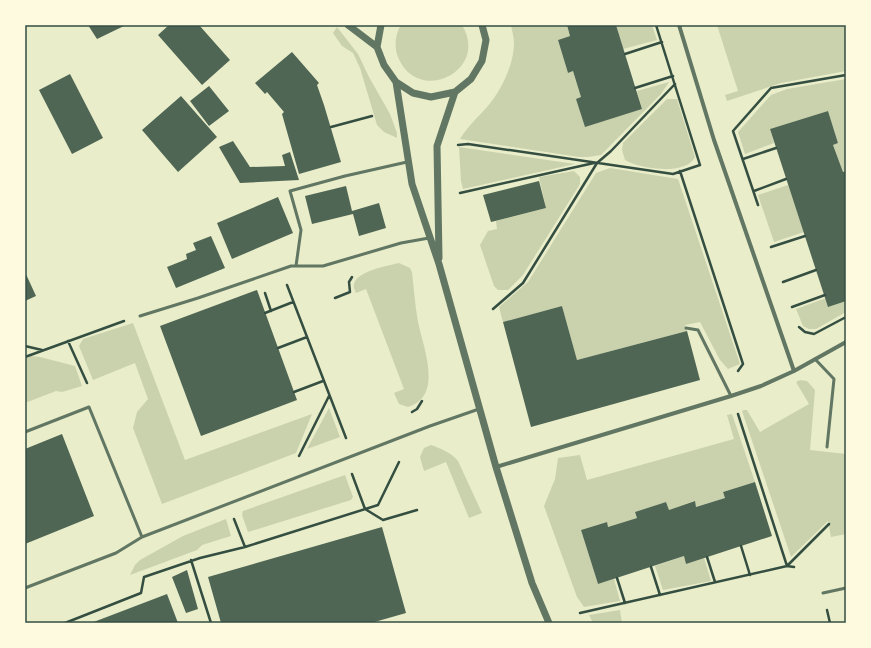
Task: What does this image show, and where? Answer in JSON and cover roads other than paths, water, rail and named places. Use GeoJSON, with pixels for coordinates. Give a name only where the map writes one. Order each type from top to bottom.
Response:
{"type":"FeatureCollection","features":[{"type":"Feature","properties":{"kind":"street"},"geometry":{"type":"LineString","coordinates":[[348,25],[377,47]]}},
{"type":"Feature","properties":{"kind":"street"},"geometry":{"type":"LineString","coordinates":[[381,25],[377,47],[384,65],[396,82],[413,93],[431,97],[455,92],[471,79],[482,61],[486,40],[482,25]]}},
{"type":"Feature","properties":{"kind":"street"},"geometry":{"type":"LineString","coordinates":[[679,25],[714,140],[794,370]]}},
{"type":"Feature","properties":{"kind":"street"},"geometry":{"type":"LineString","coordinates":[[396,82],[412,184],[439,264],[496,468],[532,583],[549,623]]}},
{"type":"Feature","properties":{"kind":"street"},"geometry":{"type":"LineString","coordinates":[[439,264],[437,146],[455,92]]}},
{"type":"Feature","properties":{"kind":"street"},"geometry":{"type":"LineString","coordinates":[[496,468],[761,386],[846,342]]}},
{"type":"Feature","properties":{"kind":"lane"},"geometry":{"type":"LineString","coordinates":[[296,266],[301,230],[290,191],[345,176],[409,162]]}},
{"type":"Feature","properties":{"kind":"lane"},"geometry":{"type":"LineString","coordinates":[[140,316],[291,266],[323,266],[401,243],[429,238]]}},
{"type":"Feature","properties":{"kind":"lane"},"geometry":{"type":"LineString","coordinates":[[686,328],[698,330],[731,396]]}},
{"type":"Feature","properties":{"kind":"lane"},"geometry":{"type":"LineString","coordinates":[[815,359],[834,379],[827,447]]}},
{"type":"Feature","properties":{"kind":"lane"},"geometry":{"type":"LineString","coordinates":[[25,432],[89,407],[142,537]]}},
{"type":"Feature","properties":{"kind":"lane"},"geometry":{"type":"LineString","coordinates":[[25,588],[116,553],[142,537],[417,431],[479,409]]}},
{"type":"Feature","properties":{"kind":"lane"},"geometry":{"type":"LineString","coordinates":[[823,593],[846,588]]}}]}
